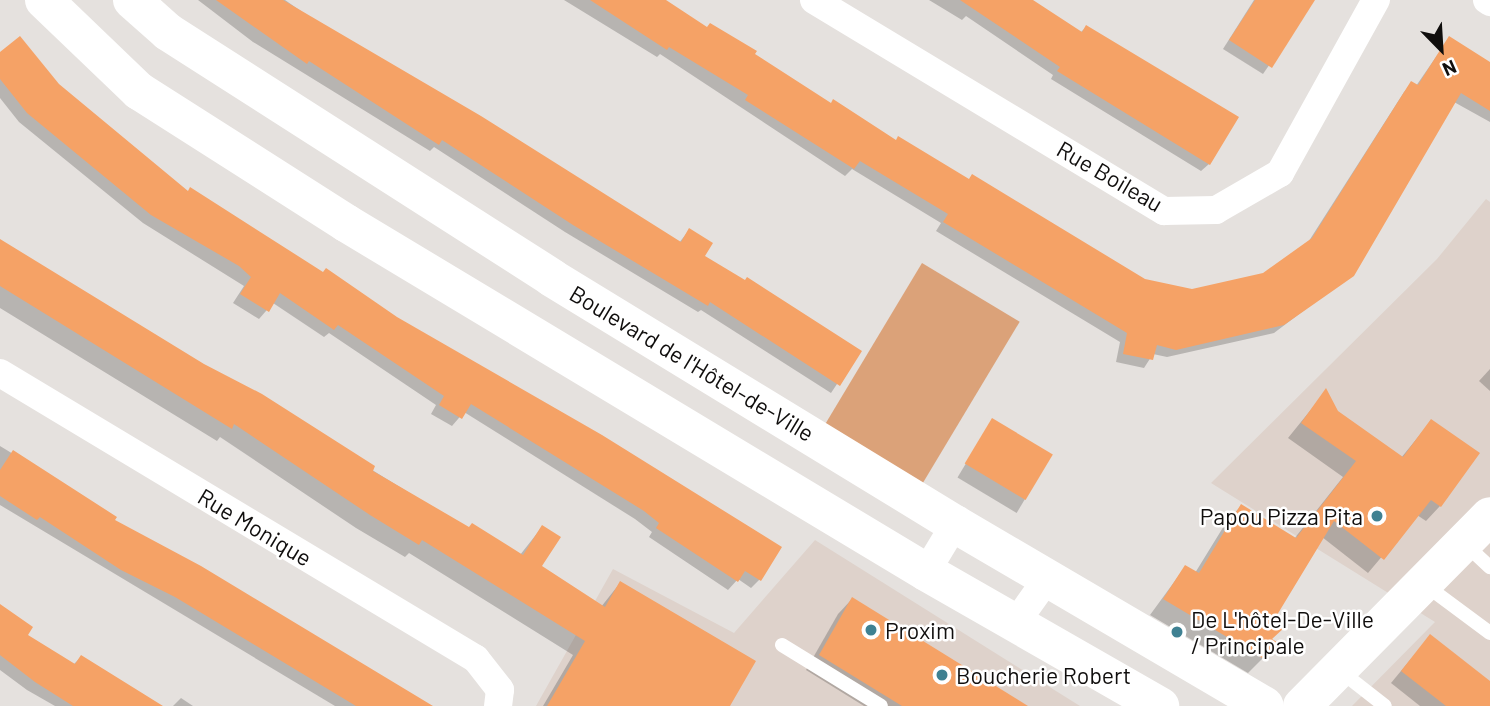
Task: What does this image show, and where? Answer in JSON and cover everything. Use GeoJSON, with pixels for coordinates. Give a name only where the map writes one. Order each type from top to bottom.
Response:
{"type":"FeatureCollection","features":[{"type":"Feature","properties":{"kind":"street"},"geometry":{"type":"LineString","coordinates":[[44,0],[139,91],[346,223],[926,572],[1017,621],[1160,706]]}},
{"type":"Feature","properties":{"kind":"street","name":"Boulevard de l'Hôtel-de-Ville"},"geometry":{"type":"LineString","coordinates":[[132,0],[168,33],[552,278],[955,524],[1049,576],[1265,706]]}},
{"type":"Feature","properties":{"kind":"street","name":"Rue Boileau"},"geometry":{"type":"LineString","coordinates":[[814,0],[1164,211],[1216,210],[1280,173],[1376,0]]}},
{"type":"Feature","properties":{"kind":"street","name":"Rue Monique"},"geometry":{"type":"LineString","coordinates":[[0,373],[476,659],[499,698]]}},
{"type":"Feature","properties":{"kind":"street"},"geometry":{"type":"LineString","coordinates":[[1302,706],[1490,516]]}},
{"type":"Feature","properties":{"kind":"street"},"geometry":{"type":"LineString","coordinates":[[926,572],[955,524]]}},
{"type":"Feature","properties":{"kind":"street"},"geometry":{"type":"LineString","coordinates":[[1017,621],[1049,576]]}},
{"type":"Feature","properties":{"kind":"lane"},"geometry":{"type":"LineString","coordinates":[[1462,542],[1490,567]]}},
{"type":"Feature","properties":{"kind":"lane"},"geometry":{"type":"LineString","coordinates":[[1422,583],[1490,634]]}},
{"type":"Feature","properties":{"kind":"lane"},"geometry":{"type":"LineString","coordinates":[[782,645],[881,706]]}},
{"type":"Feature","properties":{"kind":"lane"},"geometry":{"type":"LineString","coordinates":[[1338,669],[1385,706]]}},
{"type":"Feature","properties":{"kind":"shaded area"},"geometry":{"type":"Polygon","coordinates":[[[1486,199],[1490,202],[1490,706],[1352,706],[1435,622],[1211,483],[1437,259],[1486,199]]]}},
{"type":"Feature","properties":{"kind":"shaded area"},"geometry":{"type":"Polygon","coordinates":[[[922,263],[1020,322],[914,497],[816,439],[922,263]]]}},
{"type":"Feature","properties":{"kind":"shaded area"},"geometry":{"type":"Polygon","coordinates":[[[815,540],[1080,706],[536,706],[613,569],[734,633],[815,540]]]}},
{"type":"Feature","properties":{"kind":"building"},"geometry":{"type":"Polygon","coordinates":[[[216,0],[283,0],[481,116],[681,242],[689,228],[713,243],[705,256],[745,280],[747,277],[862,351],[840,386],[710,302],[708,306],[573,225],[442,140],[439,145],[309,61],[307,64],[216,0]]]}},
{"type":"Feature","properties":{"kind":"building"},"geometry":{"type":"Polygon","coordinates":[[[590,0],[666,0],[707,27],[710,23],[757,51],[755,54],[831,103],[833,99],[896,140],[898,136],[969,179],[972,174],[1145,279],[1192,289],[1263,273],[1312,238],[1411,81],[1418,85],[1449,36],[1490,62],[1490,111],[1461,93],[1354,276],[1284,325],[1176,350],[1157,345],[1153,360],[1123,354],[1127,333],[943,222],[948,214],[860,161],[854,169],[745,100],[748,95],[669,47],[667,50],[590,0]]]}},
{"type":"Feature","properties":{"kind":"building"},"geometry":{"type":"Polygon","coordinates":[[[960,0],[1033,0],[1082,32],[1086,25],[1239,117],[1210,165],[1057,71],[1060,67],[960,0]]]}},
{"type":"Feature","properties":{"kind":"building"},"geometry":{"type":"Polygon","coordinates":[[[1255,0],[1315,0],[1272,68],[1229,40],[1255,0]]]}},
{"type":"Feature","properties":{"kind":"building"},"geometry":{"type":"Polygon","coordinates":[[[20,36],[59,84],[188,191],[190,187],[323,272],[326,268],[397,317],[602,435],[782,547],[761,581],[745,571],[738,582],[656,528],[659,523],[644,511],[471,404],[462,419],[439,405],[444,396],[338,325],[334,330],[280,293],[269,312],[240,294],[251,277],[239,266],[151,215],[27,113],[0,79],[0,52],[20,36]]]}},
{"type":"Feature","properties":{"kind":"building"},"geometry":{"type":"Polygon","coordinates":[[[0,239],[204,364],[262,394],[375,466],[373,471],[469,527],[472,523],[523,555],[542,525],[561,537],[542,566],[605,607],[620,581],[756,661],[730,706],[547,706],[585,641],[422,540],[419,545],[234,424],[232,429],[0,286],[0,239]]]}},
{"type":"Feature","properties":{"kind":"building"},"geometry":{"type":"Polygon","coordinates":[[[1326,388],[1338,411],[1403,457],[1431,419],[1480,453],[1441,507],[1431,500],[1384,560],[1334,521],[1274,620],[1285,627],[1272,639],[1280,644],[1264,659],[1163,599],[1185,565],[1199,573],[1241,504],[1296,538],[1356,461],[1301,423],[1326,388]]]}},
{"type":"Feature","properties":{"kind":"building"},"geometry":{"type":"Polygon","coordinates":[[[992,418],[1053,455],[1026,500],[965,463],[992,418]]]}},
{"type":"Feature","properties":{"kind":"building"},"geometry":{"type":"Polygon","coordinates":[[[13,450],[117,517],[115,520],[201,566],[433,706],[356,706],[175,597],[121,570],[40,517],[37,520],[0,496],[0,470],[13,450]]]}},
{"type":"Feature","properties":{"kind":"building"},"geometry":{"type":"Polygon","coordinates":[[[852,597],[1028,706],[902,706],[819,655],[852,597]]]}},
{"type":"Feature","properties":{"kind":"building"},"geometry":{"type":"Polygon","coordinates":[[[0,604],[33,627],[28,635],[75,664],[81,655],[163,706],[73,706],[0,655],[0,604]]]}},
{"type":"Feature","properties":{"kind":"building"},"geometry":{"type":"Polygon","coordinates":[[[1430,634],[1490,681],[1490,706],[1446,706],[1401,671],[1430,634]]]}},
{"type":"Feature","properties":{"kind":"place","name":"Papou Pizza Pita"},"geometry":{"type":"Point","coordinates":[1377,516]}},
{"type":"Feature","properties":{"kind":"place","name":"Proxim"},"geometry":{"type":"Point","coordinates":[871,630]}},
{"type":"Feature","properties":{"kind":"place","name":"De L'hôtel-De-Ville / Principale"},"geometry":{"type":"Point","coordinates":[1177,632]}},
{"type":"Feature","properties":{"kind":"place","name":"Boucherie Robert"},"geometry":{"type":"Point","coordinates":[942,675]}}]}
